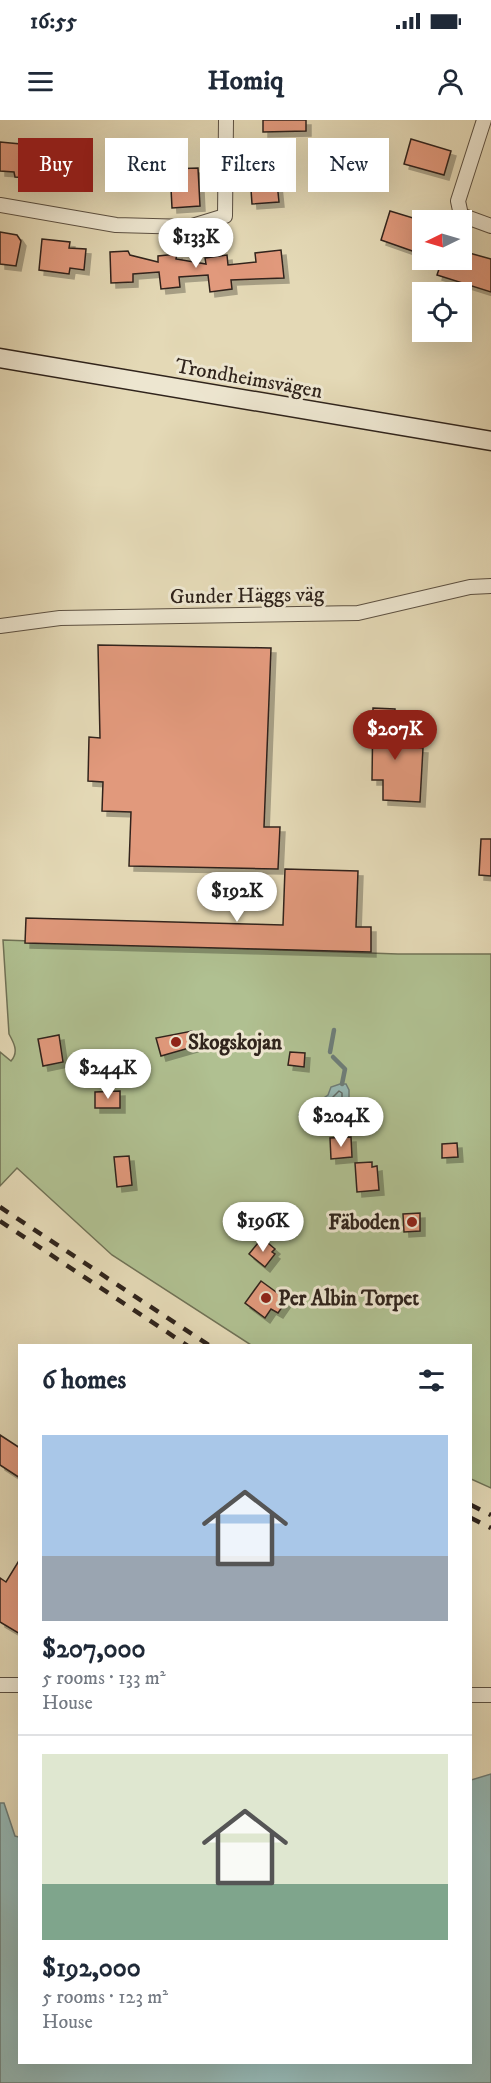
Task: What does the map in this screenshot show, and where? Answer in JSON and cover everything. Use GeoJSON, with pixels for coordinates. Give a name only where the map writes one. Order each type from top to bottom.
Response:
{"type":"FeatureCollection","features":[{"type":"Feature","properties":{"kind":"main road","name":"Trondheimsvägen"},"geometry":{"type":"LineString","coordinates":[[0,358],[491,441]]}},
{"type":"Feature","properties":{"kind":"street"},"geometry":{"type":"LineString","coordinates":[[0,206],[116,225],[189,227],[225,216],[226,120]]}},
{"type":"Feature","properties":{"kind":"street"},"geometry":{"type":"LineString","coordinates":[[484,120],[458,201],[461,214],[491,226]]}},
{"type":"Feature","properties":{"kind":"street","name":"Gunder Häggs väg"},"geometry":{"type":"LineString","coordinates":[[0,626],[60,618],[358,614],[470,586],[491,586]]}},
{"type":"Feature","properties":{"kind":"street"},"geometry":{"type":"LineString","coordinates":[[0,1685],[18,1685]]}},
{"type":"Feature","properties":{"kind":"street"},"geometry":{"type":"LineString","coordinates":[[472,1695],[491,1695]]}},
{"type":"Feature","properties":{"kind":"green space"},"geometry":{"type":"Polygon","coordinates":[[[3,940],[398,954],[491,954],[491,1488],[472,1479],[472,1344],[249,1344],[112,1255],[17,1168],[0,1186],[0,1052],[11,1061],[13,1058],[14,1044],[9,1034],[3,940]]]}},
{"type":"Feature","properties":{"kind":"water"},"geometry":{"type":"Polygon","coordinates":[[[346,1084],[349,1090],[349,1113],[334,1114],[317,1122],[299,1115],[328,1095],[331,1087],[346,1084]]]}},
{"type":"Feature","properties":{"kind":"water"},"geometry":{"type":"Polygon","coordinates":[[[491,1774],[491,2083],[0,2083],[0,1803],[4,1803],[15,1836],[18,1837],[18,2064],[472,2064],[472,1780],[491,1774]]]}},
{"type":"Feature","properties":{"kind":"building"},"geometry":{"type":"Polygon","coordinates":[[[263,120],[306,120],[306,131],[263,132],[263,120]]]}},
{"type":"Feature","properties":{"kind":"building"},"geometry":{"type":"Polygon","coordinates":[[[411,139],[451,151],[444,175],[404,164],[411,139]]]}},
{"type":"Feature","properties":{"kind":"building"},"geometry":{"type":"Polygon","coordinates":[[[0,142],[18,144],[18,177],[15,177],[14,172],[0,171],[0,142]]]}},
{"type":"Feature","properties":{"kind":"building"},"geometry":{"type":"Polygon","coordinates":[[[188,168],[198,168],[200,206],[172,208],[171,192],[188,192],[188,168]]]}},
{"type":"Feature","properties":{"kind":"building"},"geometry":{"type":"Polygon","coordinates":[[[251,192],[278,192],[279,202],[252,204],[251,192]]]}},
{"type":"Feature","properties":{"kind":"building"},"geometry":{"type":"Polygon","coordinates":[[[390,211],[412,218],[412,251],[381,240],[390,211]]]}},
{"type":"Feature","properties":{"kind":"building"},"geometry":{"type":"Polygon","coordinates":[[[0,232],[17,235],[21,241],[16,266],[0,264],[0,232]]]}},
{"type":"Feature","properties":{"kind":"building"},"geometry":{"type":"Polygon","coordinates":[[[42,239],[70,242],[69,248],[86,249],[84,270],[70,268],[69,274],[39,270],[42,239]]]}},
{"type":"Feature","properties":{"kind":"building"},"geometry":{"type":"Polygon","coordinates":[[[281,250],[284,278],[231,280],[232,289],[210,292],[208,275],[179,277],[180,287],[161,289],[159,272],[133,274],[133,282],[111,283],[110,252],[128,251],[130,255],[158,262],[158,256],[177,254],[176,259],[206,264],[205,258],[227,255],[228,265],[256,262],[255,253],[281,250]]]}},
{"type":"Feature","properties":{"kind":"building"},"geometry":{"type":"Polygon","coordinates":[[[472,254],[491,259],[491,292],[472,286],[472,282],[459,282],[437,275],[439,270],[472,270],[472,254]]]}},
{"type":"Feature","properties":{"kind":"building"},"geometry":{"type":"Polygon","coordinates":[[[98,645],[271,648],[264,827],[280,827],[278,869],[129,866],[131,812],[102,811],[103,782],[88,781],[89,737],[100,738],[98,645]]]}},
{"type":"Feature","properties":{"kind":"building"},"geometry":{"type":"Polygon","coordinates":[[[373,708],[395,709],[395,747],[423,748],[420,802],[383,800],[383,780],[372,780],[373,708]]]}},
{"type":"Feature","properties":{"kind":"building"},"geometry":{"type":"Polygon","coordinates":[[[481,839],[491,839],[491,876],[479,875],[481,839]]]}},
{"type":"Feature","properties":{"kind":"building"},"geometry":{"type":"Polygon","coordinates":[[[285,869],[358,871],[356,927],[371,927],[371,952],[25,943],[26,918],[283,925],[285,869]]]}},
{"type":"Feature","properties":{"kind":"building","name":"Skogskojan"},"geometry":{"type":"Polygon","coordinates":[[[192,1031],[196,1046],[161,1056],[156,1038],[192,1031]]]}},
{"type":"Feature","properties":{"kind":"building"},"geometry":{"type":"Polygon","coordinates":[[[59,1035],[63,1062],[43,1066],[38,1039],[59,1035]]]}},
{"type":"Feature","properties":{"kind":"building"},"geometry":{"type":"Polygon","coordinates":[[[290,1052],[305,1053],[304,1067],[288,1065],[290,1052]]]}},
{"type":"Feature","properties":{"kind":"building"},"geometry":{"type":"Polygon","coordinates":[[[120,1091],[120,1108],[95,1108],[95,1092],[120,1091]]]}},
{"type":"Feature","properties":{"kind":"building"},"geometry":{"type":"Polygon","coordinates":[[[351,1137],[352,1157],[331,1159],[330,1138],[351,1137]]]}},
{"type":"Feature","properties":{"kind":"building"},"geometry":{"type":"Polygon","coordinates":[[[457,1143],[458,1157],[442,1158],[442,1144],[457,1143]]]}},
{"type":"Feature","properties":{"kind":"building"},"geometry":{"type":"Polygon","coordinates":[[[129,1156],[132,1185],[117,1187],[114,1157],[129,1156]]]}},
{"type":"Feature","properties":{"kind":"building"},"geometry":{"type":"Polygon","coordinates":[[[372,1162],[372,1167],[377,1166],[379,1190],[357,1192],[355,1163],[372,1162]]]}},
{"type":"Feature","properties":{"kind":"building","name":"Fäboden"},"geometry":{"type":"Polygon","coordinates":[[[420,1213],[420,1231],[404,1232],[403,1214],[420,1213]]]}},
{"type":"Feature","properties":{"kind":"building","name":"Per Albin Torpet"},"geometry":{"type":"Polygon","coordinates":[[[262,1238],[275,1249],[272,1252],[275,1254],[265,1267],[249,1254],[262,1238]]]}},
{"type":"Feature","properties":{"kind":"building","name":"Per Albin Torpet"},"geometry":{"type":"Polygon","coordinates":[[[261,1281],[287,1300],[278,1313],[271,1309],[265,1318],[245,1303],[261,1281]]]}},
{"type":"Feature","properties":{"kind":"building"},"geometry":{"type":"Polygon","coordinates":[[[0,1435],[18,1447],[18,1477],[0,1465],[0,1435]]]}},
{"type":"Feature","properties":{"kind":"building"},"geometry":{"type":"Polygon","coordinates":[[[18,1562],[18,1633],[0,1622],[0,1578],[6,1582],[18,1562]]]}},
{"type":"Feature","properties":{"kind":"waterway"},"geometry":{"type":"LineString","coordinates":[[330,1052],[334,1030]]}},
{"type":"Feature","properties":{"kind":"waterway"},"geometry":{"type":"LineString","coordinates":[[333,1057],[345,1069],[342,1084]]}},
{"type":"Feature","properties":{"kind":"railway"},"geometry":{"type":"LineString","coordinates":[[0,1207],[207,1344]]}},
{"type":"Feature","properties":{"kind":"railway"},"geometry":{"type":"LineString","coordinates":[[0,1221],[185,1344]]}},
{"type":"Feature","properties":{"kind":"railway"},"geometry":{"type":"LineString","coordinates":[[472,1506],[491,1515]]}},
{"type":"Feature","properties":{"kind":"railway"},"geometry":{"type":"LineString","coordinates":[[472,1518],[491,1528]]}},
{"type":"Feature","properties":{"kind":"place","name":"Skogskojan"},"geometry":{"type":"Point","coordinates":[176,1042]}},
{"type":"Feature","properties":{"kind":"place","name":"Fäboden"},"geometry":{"type":"Point","coordinates":[412,1222]}},
{"type":"Feature","properties":{"kind":"place","name":"Per Albin Torpet"},"geometry":{"type":"Point","coordinates":[266,1298]}}]}
